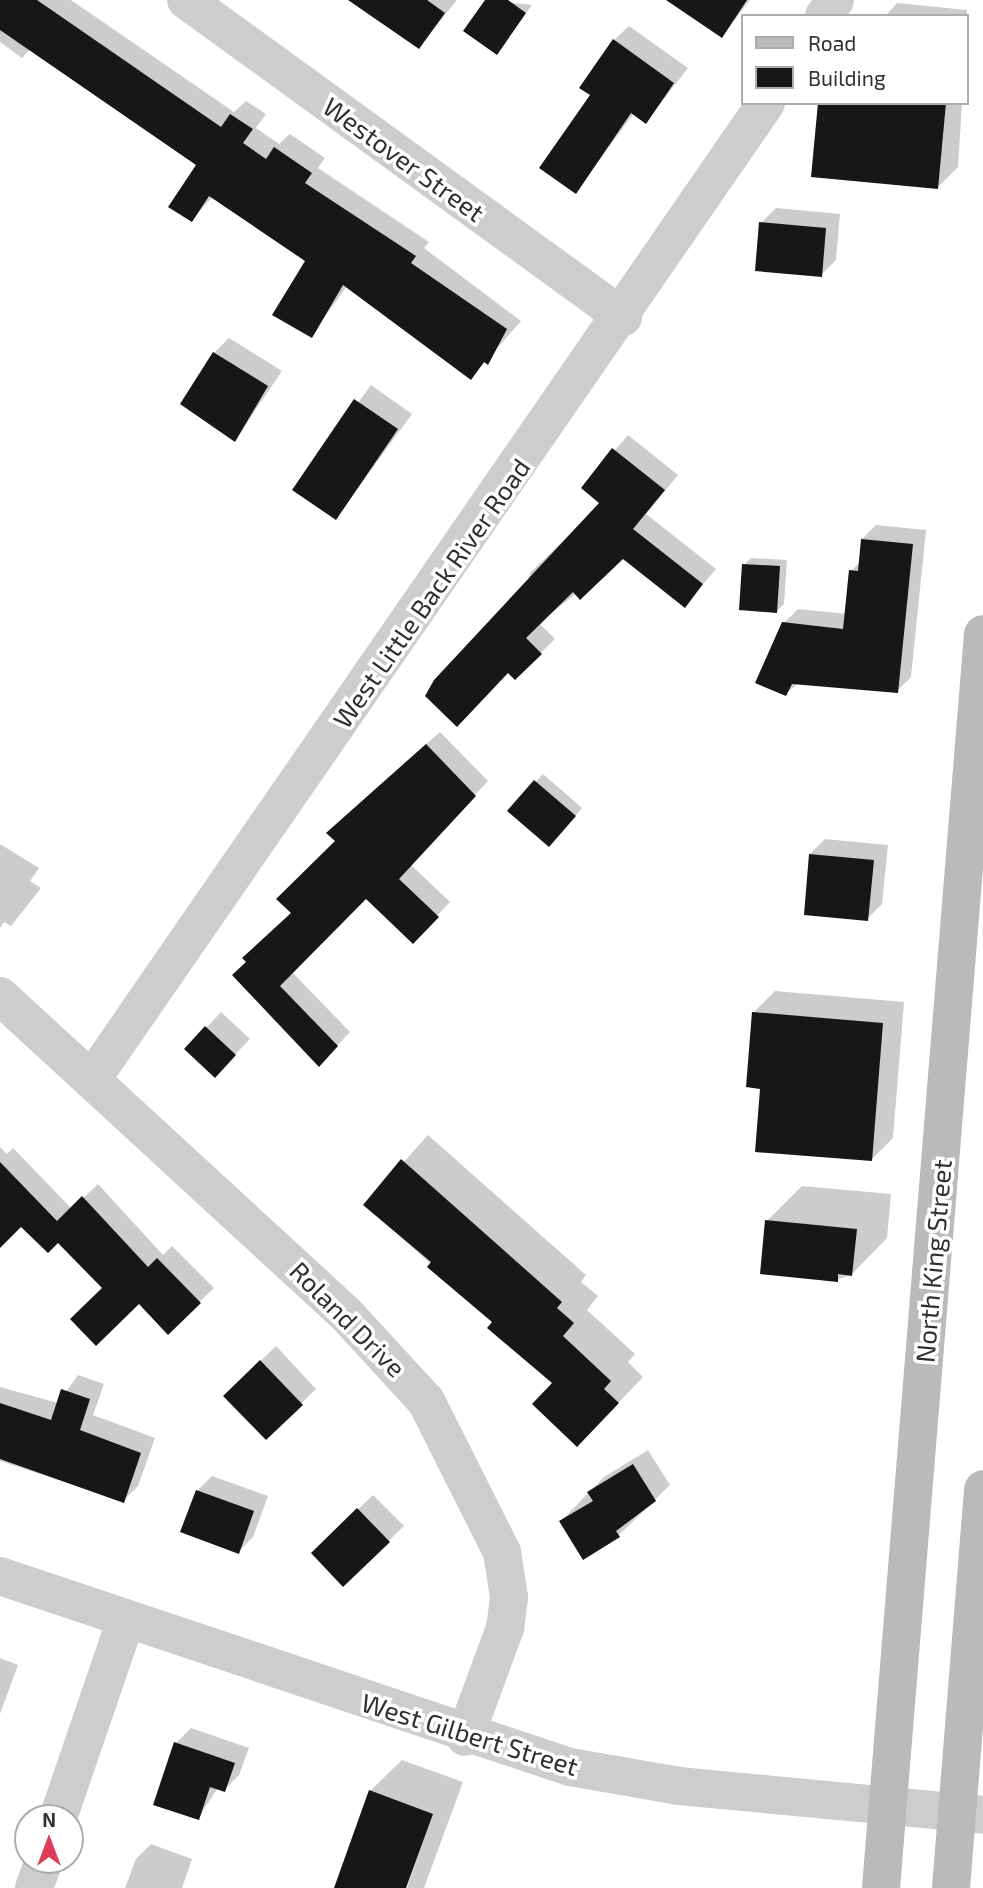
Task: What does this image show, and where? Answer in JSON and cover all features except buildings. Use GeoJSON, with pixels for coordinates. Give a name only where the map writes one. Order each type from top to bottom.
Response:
{"type":"FeatureCollection","features":[{"type":"Feature","properties":{"kind":"main road","name":"North King Street"},"geometry":{"type":"LineString","coordinates":[[881,1888],[980,703],[983,634]]}},
{"type":"Feature","properties":{"kind":"main road"},"geometry":{"type":"LineString","coordinates":[[951,1888],[971,1814],[983,1489]]}},
{"type":"Feature","properties":{"kind":"street","name":"Westover Street"},"geometry":{"type":"LineString","coordinates":[[186,0],[623,317]]}},
{"type":"Feature","properties":{"kind":"street","name":"West Little Back River Road"},"geometry":{"type":"LineString","coordinates":[[92,1079],[623,317],[765,105]]}},
{"type":"Feature","properties":{"kind":"street","name":"Roland Drive"},"geometry":{"type":"LineString","coordinates":[[0,996],[395,1362],[444,1432],[502,1552],[509,1597],[505,1628],[465,1737]]}},
{"type":"Feature","properties":{"kind":"street","name":"West Gilbert Street"},"geometry":{"type":"LineString","coordinates":[[0,1576],[125,1622],[465,1737],[626,1778],[887,1808],[971,1814]]}},
{"type":"Feature","properties":{"kind":"street"},"geometry":{"type":"LineString","coordinates":[[63,1804],[125,1622]]}}]}
